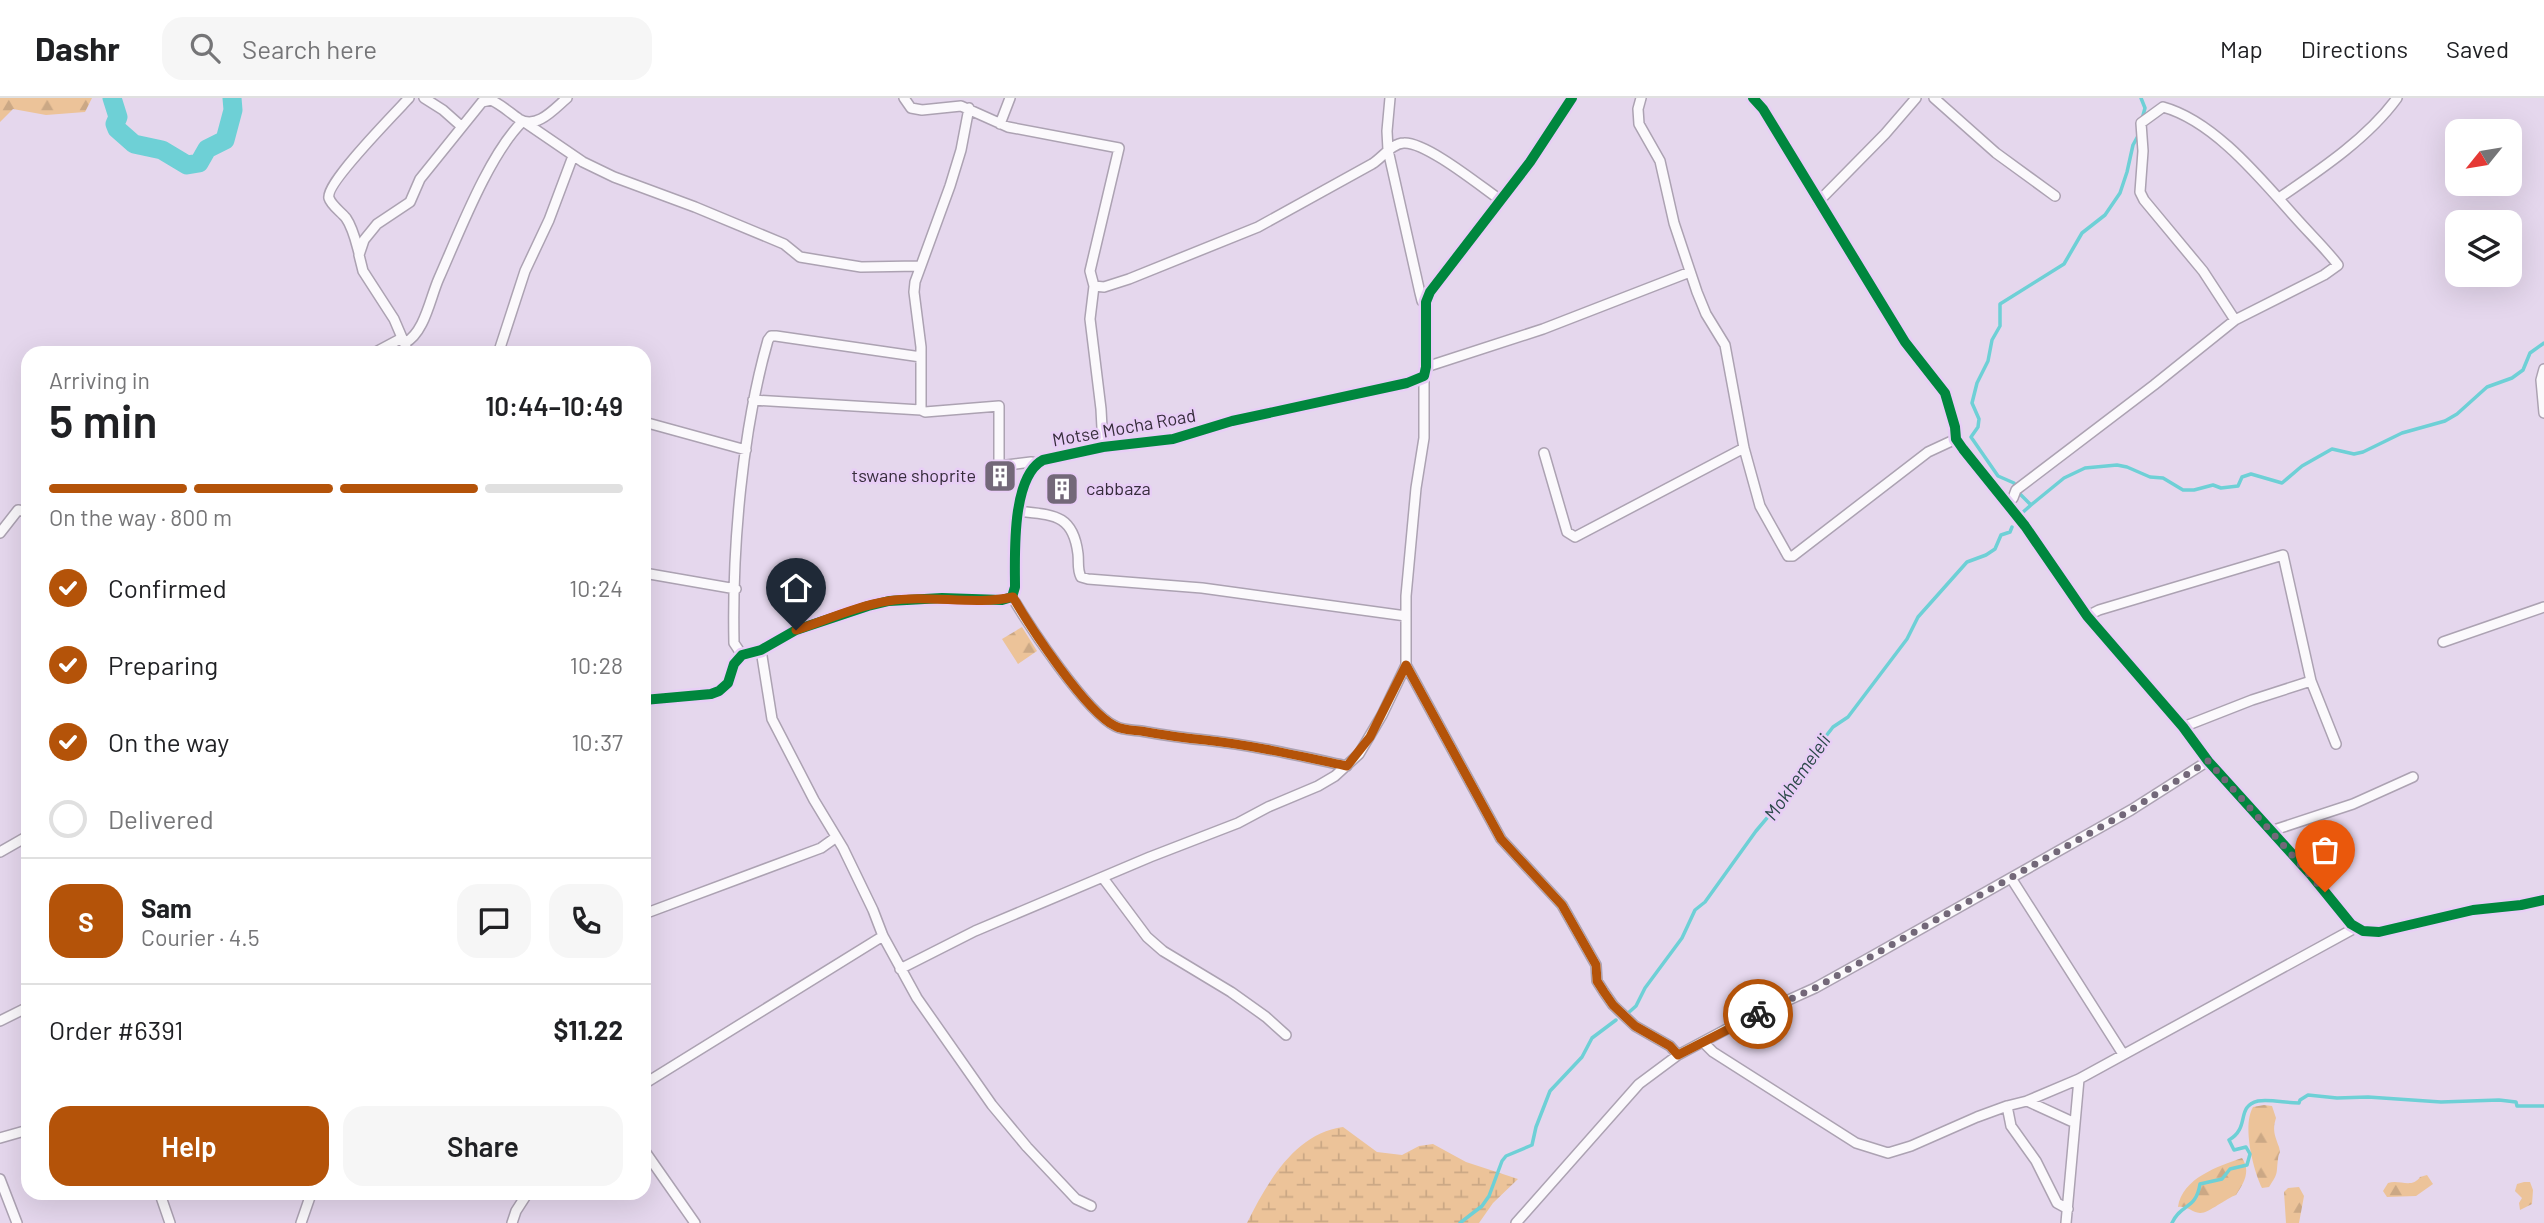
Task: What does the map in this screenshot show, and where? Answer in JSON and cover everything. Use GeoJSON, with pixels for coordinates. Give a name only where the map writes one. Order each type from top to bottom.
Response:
{"type":"FeatureCollection","features":[{"type":"Feature","properties":{"kind":"street"},"geometry":{"type":"LineString","coordinates":[[409,98],[361,150],[328,192],[329,199],[347,220],[363,271],[394,319],[406,346],[416,335],[482,184],[501,150],[523,121],[540,120],[567,98]]}},
{"type":"Feature","properties":{"kind":"street"},"geometry":{"type":"LineString","coordinates":[[424,98],[461,126]]}},
{"type":"Feature","properties":{"kind":"street"},"geometry":{"type":"LineString","coordinates":[[904,98],[908,106],[917,110],[949,106],[969,108],[1000,124],[1119,148],[1090,271],[1094,286],[1090,320],[1103,447]]}},
{"type":"Feature","properties":{"kind":"street"},"geometry":{"type":"LineString","coordinates":[[1000,124],[1010,98]]}},
{"type":"Feature","properties":{"kind":"street"},"geometry":{"type":"LineString","coordinates":[[1390,98],[1388,150],[1420,293],[1422,301],[1426,303]]}},
{"type":"Feature","properties":{"kind":"street"},"geometry":{"type":"LineString","coordinates":[[901,969],[975,931],[1238,823],[1318,786],[1347,766],[1370,737],[1406,665],[1407,584],[1424,438],[1426,303],[1437,280],[1530,162],[1572,98]]}},
{"type":"Feature","properties":{"kind":"street"},"geometry":{"type":"LineString","coordinates":[[1640,98],[1639,124],[1660,161],[1674,223],[1706,314],[1725,345],[1744,448],[1760,506],[1786,553],[1790,557],[1928,452],[1955,439]]}},
{"type":"Feature","properties":{"kind":"street"},"geometry":{"type":"LineString","coordinates":[[1753,98],[1763,109],[1905,342],[1945,393],[1955,427],[1955,439],[2025,526],[2087,616],[2183,727],[2208,761],[2355,928],[2379,932],[2473,910],[2544,900]]}},
{"type":"Feature","properties":{"kind":"street"},"geometry":{"type":"LineString","coordinates":[[1818,202],[1863,158],[1916,98]]}},
{"type":"Feature","properties":{"kind":"street"},"geometry":{"type":"LineString","coordinates":[[1934,98],[1996,153],[2055,197]]}},
{"type":"Feature","properties":{"kind":"street"},"geometry":{"type":"LineString","coordinates":[[2279,198],[2356,140],[2393,106],[2397,98]]}},
{"type":"Feature","properties":{"kind":"street"},"geometry":{"type":"LineString","coordinates":[[359,255],[364,240],[377,224],[410,202],[420,179],[461,126],[486,99],[499,104],[573,156],[614,177],[695,206],[775,240],[800,257],[860,267],[919,266]]}},
{"type":"Feature","properties":{"kind":"street"},"geometry":{"type":"LineString","coordinates":[[2006,504],[2013,498],[2015,490],[2235,320],[2324,275],[2338,265],[2233,151],[2165,102],[2141,123],[2143,151],[2140,192],[2203,271],[2235,320]]}},
{"type":"Feature","properties":{"kind":"street"},"geometry":{"type":"LineString","coordinates":[[921,410],[921,357],[914,292],[919,266],[961,150],[969,108]]}},
{"type":"Feature","properties":{"kind":"street"},"geometry":{"type":"LineString","coordinates":[[1094,286],[1104,287],[1129,279],[1258,227],[1372,164],[1388,150],[1402,143],[1420,146],[1499,199]]}},
{"type":"Feature","properties":{"kind":"street"},"geometry":{"type":"LineString","coordinates":[[501,346],[525,271],[549,220],[573,156]]}},
{"type":"Feature","properties":{"kind":"street","name":"Motse Mocha Road"},"geometry":{"type":"LineString","coordinates":[[1013,597],[1017,511],[1037,463],[1103,447],[1173,439],[1232,421],[1407,383],[1425,372],[1690,272]]}},
{"type":"Feature","properties":{"kind":"street"},"geometry":{"type":"LineString","coordinates":[[742,655],[734,643],[738,530],[753,400],[771,336],[921,357]]}},
{"type":"Feature","properties":{"kind":"street"},"geometry":{"type":"LineString","coordinates":[[2544,369],[2541,380],[2544,413]]}},
{"type":"Feature","properties":{"kind":"street"},"geometry":{"type":"LineString","coordinates":[[753,400],[925,412],[999,406],[999,467],[1037,463]]}},
{"type":"Feature","properties":{"kind":"street"},"geometry":{"type":"LineString","coordinates":[[651,424],[746,450]]}},
{"type":"Feature","properties":{"kind":"street"},"geometry":{"type":"LineString","coordinates":[[1544,453],[1567,532],[1575,537],[1744,448]]}},
{"type":"Feature","properties":{"kind":"street"},"geometry":{"type":"LineString","coordinates":[[0,533],[18,510],[21,511]]}},
{"type":"Feature","properties":{"kind":"street"},"geometry":{"type":"LineString","coordinates":[[1017,511],[1049,514],[1064,520],[1071,527],[1078,571],[1081,577],[1088,579],[1202,588],[1406,616]]}},
{"type":"Feature","properties":{"kind":"street"},"geometry":{"type":"LineString","coordinates":[[2087,616],[2099,610],[2283,555],[2311,681],[2336,744]]}},
{"type":"Feature","properties":{"kind":"street"},"geometry":{"type":"LineString","coordinates":[[651,574],[736,589]]}},
{"type":"Feature","properties":{"kind":"street"},"geometry":{"type":"LineString","coordinates":[[651,700],[719,691],[728,683],[734,664],[742,655],[761,650],[796,630],[889,601],[942,598],[1002,600],[1013,597],[1070,679],[1098,714],[1116,727],[1179,739],[1205,740],[1271,751],[1347,766]]}},
{"type":"Feature","properties":{"kind":"street"},"geometry":{"type":"LineString","coordinates":[[2443,642],[2544,607]]}},
{"type":"Feature","properties":{"kind":"street"},"geometry":{"type":"LineString","coordinates":[[761,650],[772,719],[873,910],[883,936],[901,969],[938,1029],[992,1105],[1076,1199],[1091,1206]]}},
{"type":"Feature","properties":{"kind":"street"},"geometry":{"type":"LineString","coordinates":[[1406,665],[1501,839],[1562,905],[1596,965],[1597,981],[1613,1005],[1635,1026],[1670,1046],[1678,1055]]}},
{"type":"Feature","properties":{"kind":"street"},"geometry":{"type":"LineString","coordinates":[[2183,727],[2311,681]]}},
{"type":"Feature","properties":{"kind":"street"},"geometry":{"type":"LineString","coordinates":[[1516,1223],[1639,1084],[1678,1055],[1740,1022],[1815,988],[2131,810],[2208,761]]}},
{"type":"Feature","properties":{"kind":"street"},"geometry":{"type":"LineString","coordinates":[[2271,831],[2353,804],[2413,777]]}},
{"type":"Feature","properties":{"kind":"street"},"geometry":{"type":"LineString","coordinates":[[651,911],[821,848],[835,838]]}},
{"type":"Feature","properties":{"kind":"street"},"geometry":{"type":"LineString","coordinates":[[0,852],[21,842]]}},
{"type":"Feature","properties":{"kind":"street"},"geometry":{"type":"LineString","coordinates":[[1102,878],[1147,937],[1163,951],[1231,992],[1286,1035]]}},
{"type":"Feature","properties":{"kind":"street"},"geometry":{"type":"LineString","coordinates":[[2011,878],[2123,1054]]}},
{"type":"Feature","properties":{"kind":"street"},"geometry":{"type":"LineString","coordinates":[[1703,1042],[1713,1052],[1856,1143],[1888,1153],[2079,1079],[2355,928]]}},
{"type":"Feature","properties":{"kind":"street"},"geometry":{"type":"LineString","coordinates":[[651,1080],[883,936]]}},
{"type":"Feature","properties":{"kind":"street"},"geometry":{"type":"LineString","coordinates":[[0,1021],[21,1010]]}},
{"type":"Feature","properties":{"kind":"street"},"geometry":{"type":"LineString","coordinates":[[2066,1223],[2079,1079]]}},
{"type":"Feature","properties":{"kind":"street"},"geometry":{"type":"LineString","coordinates":[[2027,1101],[2075,1123]]}},
{"type":"Feature","properties":{"kind":"street"},"geometry":{"type":"LineString","coordinates":[[2007,1106],[2011,1126],[2036,1161],[2057,1203],[2068,1209]]}},
{"type":"Feature","properties":{"kind":"street"},"geometry":{"type":"LineString","coordinates":[[0,1138],[21,1132]]}},
{"type":"Feature","properties":{"kind":"street"},"geometry":{"type":"LineString","coordinates":[[651,1160],[695,1223]]}},
{"type":"Feature","properties":{"kind":"street"},"geometry":{"type":"LineString","coordinates":[[0,1178],[17,1223]]}},
{"type":"Feature","properties":{"kind":"street"},"geometry":{"type":"LineString","coordinates":[[162,1200],[170,1223]]}},
{"type":"Feature","properties":{"kind":"street"},"geometry":{"type":"LineString","coordinates":[[301,1223],[308,1200]]}},
{"type":"Feature","properties":{"kind":"street"},"geometry":{"type":"LineString","coordinates":[[512,1223],[523,1200]]}},
{"type":"Feature","properties":{"kind":"green space"},"geometry":{"type":"Polygon","coordinates":[[[0,98],[92,98],[85,112],[46,115],[13,109],[0,122],[0,98]]]}},
{"type":"Feature","properties":{"kind":"green space"},"geometry":{"type":"Polygon","coordinates":[[[1022,627],[1037,651],[1018,664],[1002,639],[1022,627]]]}},
{"type":"Feature","properties":{"kind":"green space"},"geometry":{"type":"Polygon","coordinates":[[[2272,1106],[2276,1118],[2274,1133],[2280,1152],[2277,1173],[2269,1187],[2262,1188],[2252,1159],[2248,1125],[2253,1107],[2272,1106]]]}},
{"type":"Feature","properties":{"kind":"green space"},"geometry":{"type":"Polygon","coordinates":[[[1343,1127],[1377,1152],[1402,1155],[1419,1146],[1433,1144],[1466,1162],[1518,1179],[1493,1203],[1479,1223],[1247,1223],[1284,1162],[1297,1149],[1326,1131],[1343,1127]]]}},
{"type":"Feature","properties":{"kind":"green space"},"geometry":{"type":"Polygon","coordinates":[[[2242,1158],[2246,1172],[2236,1195],[2203,1213],[2178,1207],[2186,1188],[2194,1181],[2213,1169],[2242,1158]]]}},
{"type":"Feature","properties":{"kind":"green space"},"geometry":{"type":"Polygon","coordinates":[[[2427,1175],[2433,1184],[2416,1196],[2387,1197],[2383,1191],[2388,1183],[2409,1183],[2427,1175]]]}},
{"type":"Feature","properties":{"kind":"green space"},"geometry":{"type":"Polygon","coordinates":[[[2530,1182],[2533,1190],[2532,1204],[2520,1210],[2519,1203],[2522,1198],[2515,1191],[2517,1184],[2530,1182]]]}},
{"type":"Feature","properties":{"kind":"green space"},"geometry":{"type":"Polygon","coordinates":[[[2299,1187],[2304,1196],[2299,1223],[2286,1223],[2284,1192],[2288,1188],[2299,1187]]]}},
{"type":"Feature","properties":{"kind":"waterway"},"geometry":{"type":"LineString","coordinates":[[112,98],[118,117],[115,124],[117,129],[134,144],[162,150],[187,165],[199,163],[207,149],[225,140],[233,110],[232,98]]}},
{"type":"Feature","properties":{"kind":"waterway","name":"Mokhemeleli"},"geometry":{"type":"LineString","coordinates":[[2141,98],[2145,108],[2142,119]]}},
{"type":"Feature","properties":{"kind":"waterway","name":"Mokhemeleli"},"geometry":{"type":"LineString","coordinates":[[2022,513],[2031,505],[2016,490],[2014,483],[1998,476],[1971,437],[1978,427],[1979,419],[1972,403],[1977,383],[1988,361],[1992,340],[2000,326],[2000,304],[2064,264],[2082,233],[2105,215],[2120,193],[2133,145],[2139,134]]}},
{"type":"Feature","properties":{"kind":"waterway"},"geometry":{"type":"LineString","coordinates":[[2031,505],[2064,478],[2085,468],[2117,465],[2150,477],[2163,478],[2183,490],[2213,485],[2221,488],[2238,486],[2242,477],[2251,474],[2282,483],[2302,466],[2332,449],[2354,454],[2363,452],[2402,433],[2445,421],[2457,414],[2487,387],[2512,378],[2523,370],[2530,353],[2544,343]]}},
{"type":"Feature","properties":{"kind":"waterway","name":"Mokhemeleli"},"geometry":{"type":"LineString","coordinates":[[1627,1014],[1636,1006],[1645,988],[1682,938],[1695,910],[1705,902],[1756,831],[1800,779],[1816,749],[1833,727],[1848,717],[1907,639],[1918,617],[1967,562],[1995,549],[2001,535],[2010,532],[2012,527]]}},
{"type":"Feature","properties":{"kind":"waterway","name":"Mokhemeleli"},"geometry":{"type":"LineString","coordinates":[[1460,1223],[1482,1206],[1489,1196],[1506,1156],[1532,1145],[1550,1091],[1582,1057],[1592,1038],[1616,1020]]}},
{"type":"Feature","properties":{"kind":"waterway"},"geometry":{"type":"LineString","coordinates":[[2172,1223],[2195,1198],[2200,1184],[2222,1179],[2230,1169],[2247,1165],[2250,1154],[2246,1147],[2234,1150],[2229,1140],[2240,1129],[2247,1108],[2258,1101],[2299,1103],[2308,1095],[2441,1102],[2499,1100],[2516,1102],[2517,1106],[2544,1106]]}},
{"type":"Feature","properties":{"kind":"cycle path"},"geometry":{"type":"LineString","coordinates":[[651,699],[719,691],[728,683],[734,664],[742,655],[761,650],[796,630],[868,606],[889,601],[942,598],[1002,600],[1012,597],[1015,587],[1015,538],[1020,499],[1033,469],[1043,460],[1103,447],[1173,439],[1232,421],[1407,383],[1424,376],[1426,302],[1430,292],[1530,162],[1572,98]]}},
{"type":"Feature","properties":{"kind":"cycle path"},"geometry":{"type":"LineString","coordinates":[[1753,98],[1763,109],[1905,342],[1945,393],[1956,439],[1963,449],[2025,526],[2087,616],[2183,727],[2208,761],[2312,876],[2351,924],[2363,931],[2379,932],[2473,910],[2544,900]]}},
{"type":"Feature","properties":{"kind":"way so far"},"geometry":{"type":"LineString","coordinates":[[1758,1014],[1815,988],[2011,878],[2131,810],[2208,761],[2325,892]]}},
{"type":"Feature","properties":{"kind":"place","name":"tswane shoprite"},"geometry":{"type":"Point","coordinates":[1000,476]}},
{"type":"Feature","properties":{"kind":"place","name":"cabbaza"},"geometry":{"type":"Point","coordinates":[1062,489]}},
{"type":"Feature","properties":{"kind":"route"},"geometry":{"type":"LineString","coordinates":[[796,630],[889,601],[942,598],[1002,600],[1013,597],[1070,679],[1098,714],[1116,727],[1179,739],[1205,740],[1271,751],[1347,766],[1370,737],[1406,665],[1501,839],[1562,905],[1596,965],[1597,981],[1620,1013],[1635,1026],[1670,1046],[1678,1055],[1758,1014]]}}]}
